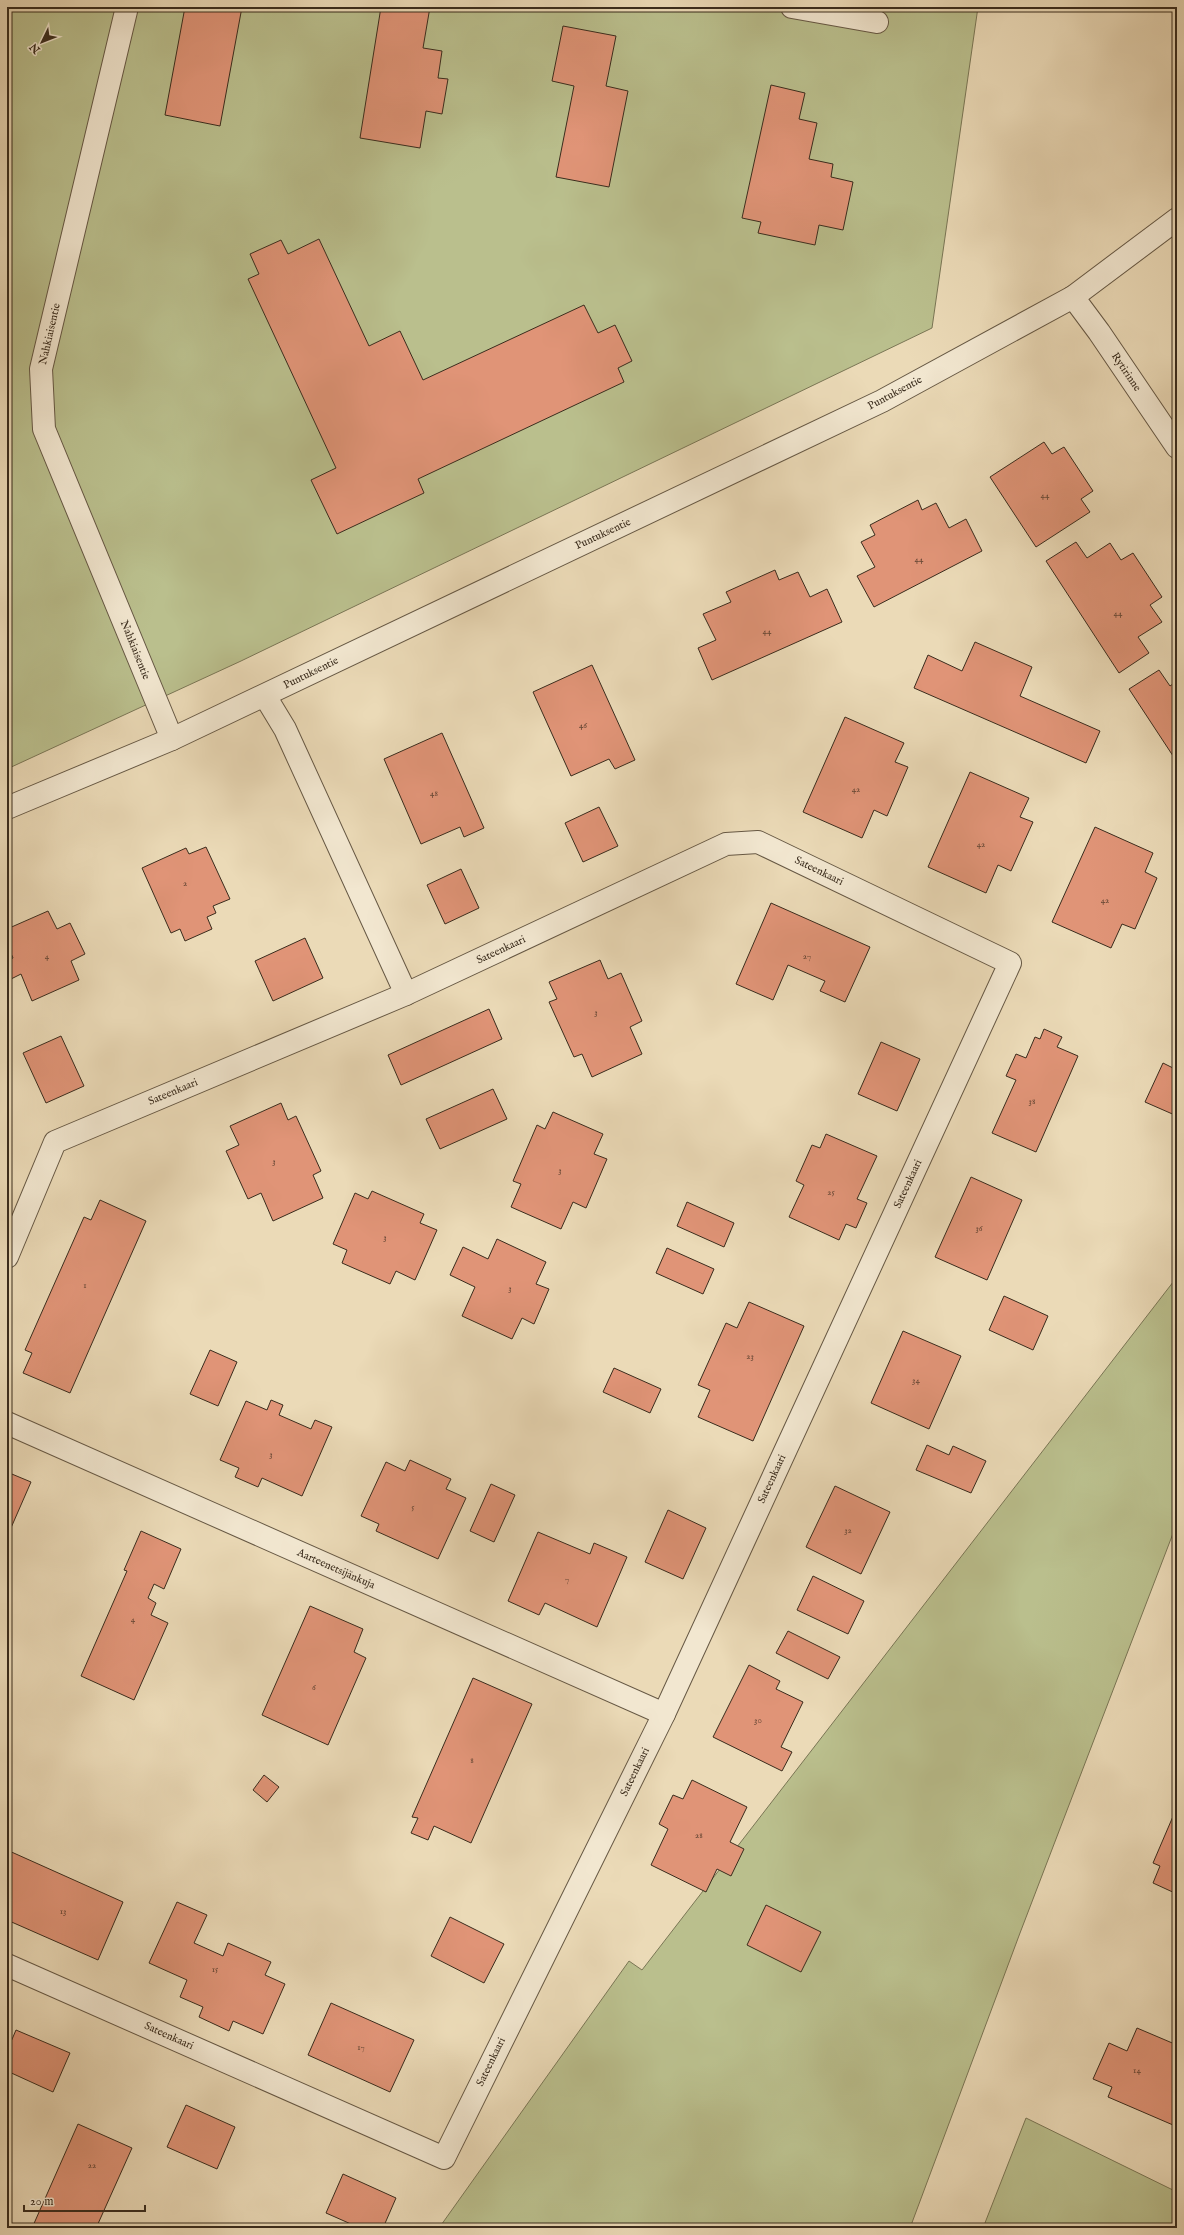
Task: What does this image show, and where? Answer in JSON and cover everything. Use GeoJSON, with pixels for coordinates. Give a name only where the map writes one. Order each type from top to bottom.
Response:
{"type":"FeatureCollection","features":[{"type":"Feature","properties":{"kind":"street","name":"Nahkiaisentie"},"geometry":{"type":"LineString","coordinates":[[127,7],[41,369],[44,429],[172,739]]}},
{"type":"Feature","properties":{"kind":"street"},"geometry":{"type":"LineString","coordinates":[[792,7],[877,22]]}},
{"type":"Feature","properties":{"kind":"street","name":"Puntuksentie"},"geometry":{"type":"LineString","coordinates":[[7,808],[172,739],[265,696],[882,402],[1073,297],[1177,219]]}},
{"type":"Feature","properties":{"kind":"street","name":"Rytirinne"},"geometry":{"type":"LineString","coordinates":[[1073,297],[1099,332],[1177,447]]}},
{"type":"Feature","properties":{"kind":"street"},"geometry":{"type":"LineString","coordinates":[[265,696],[285,729],[406,994]]}},
{"type":"Feature","properties":{"kind":"street","name":"Sateenkaari"},"geometry":{"type":"LineString","coordinates":[[7,1257],[55,1142],[406,994],[726,844],[758,842],[1010,963],[664,1714],[444,2158],[7,1965]]}},
{"type":"Feature","properties":{"kind":"street","name":"Aarteenetsijänkuja"},"geometry":{"type":"LineString","coordinates":[[7,1423],[664,1714]]}},
{"type":"Feature","properties":{"kind":"green space"},"geometry":{"type":"Polygon","coordinates":[[[7,7],[978,7],[932,328],[241,661],[7,769],[7,7]]]}},
{"type":"Feature","properties":{"kind":"green space"},"geometry":{"type":"Polygon","coordinates":[[[1177,1277],[1177,1523],[1020,1933],[910,2228],[439,2228],[629,1961],[642,1970],[1177,1277]]]}},
{"type":"Feature","properties":{"kind":"green space"},"geometry":{"type":"Polygon","coordinates":[[[1026,2118],[1177,2192],[1177,2228],[983,2228],[1026,2118]]]}},
{"type":"Feature","properties":{"kind":"building"},"geometry":{"type":"Polygon","coordinates":[[[185,7],[242,7],[220,126],[165,115],[185,7]]]}},
{"type":"Feature","properties":{"kind":"building"},"geometry":{"type":"Polygon","coordinates":[[[381,7],[430,7],[423,48],[442,51],[438,78],[448,79],[442,114],[426,111],[420,148],[360,138],[381,7]]]}},
{"type":"Feature","properties":{"kind":"building"},"geometry":{"type":"Polygon","coordinates":[[[563,26],[616,36],[606,86],[628,91],[609,187],[556,177],[574,86],[552,81],[563,26]]]}},
{"type":"Feature","properties":{"kind":"building"},"geometry":{"type":"Polygon","coordinates":[[[771,85],[805,93],[799,119],[817,123],[809,159],[833,164],[831,177],[853,182],[843,230],[819,225],[815,245],[758,233],[761,222],[742,218],[771,85]]]}},
{"type":"Feature","properties":{"kind":"building"},"geometry":{"type":"Polygon","coordinates":[[[319,239],[369,346],[400,331],[423,380],[584,305],[598,333],[615,325],[632,361],[618,368],[624,382],[418,479],[424,493],[337,534],[311,480],[336,468],[248,279],[259,274],[250,254],[281,240],[288,254],[319,239]]]}},
{"type":"Feature","properties":{"kind":"building"},"geometry":{"type":"Polygon","coordinates":[[[1044,442],[1052,454],[1064,447],[1093,491],[1081,499],[1090,512],[1036,547],[990,477],[1044,442]]]}},
{"type":"Feature","properties":{"kind":"building"},"geometry":{"type":"Polygon","coordinates":[[[918,500],[922,510],[936,503],[949,528],[966,519],[982,551],[874,607],[857,576],[875,567],[861,542],[875,535],[870,525],[918,500]]]}},
{"type":"Feature","properties":{"kind":"building"},"geometry":{"type":"Polygon","coordinates":[[[1076,542],[1087,558],[1110,543],[1121,560],[1133,553],[1162,597],[1150,605],[1162,622],[1138,637],[1149,653],[1119,673],[1046,561],[1076,542]]]}},
{"type":"Feature","properties":{"kind":"building"},"geometry":{"type":"Polygon","coordinates":[[[775,570],[779,580],[798,572],[810,597],[827,589],[842,622],[712,680],[698,648],[716,640],[703,614],[731,602],[726,592],[775,570]]]}},
{"type":"Feature","properties":{"kind":"building"},"geometry":{"type":"Polygon","coordinates":[[[975,642],[1032,667],[1020,696],[1100,731],[1086,763],[914,688],[928,655],[962,671],[975,642]]]}},
{"type":"Feature","properties":{"kind":"building"},"geometry":{"type":"Polygon","coordinates":[[[592,665],[635,760],[615,769],[609,759],[571,776],[533,692],[592,665]]]}},
{"type":"Feature","properties":{"kind":"building"},"geometry":{"type":"Polygon","coordinates":[[[1159,670],[1170,686],[1177,681],[1177,762],[1129,689],[1159,670]]]}},
{"type":"Feature","properties":{"kind":"building"},"geometry":{"type":"Polygon","coordinates":[[[845,717],[904,743],[895,762],[908,767],[887,816],[874,810],[862,838],[803,812],[845,717]]]}},
{"type":"Feature","properties":{"kind":"building"},"geometry":{"type":"Polygon","coordinates":[[[442,733],[484,828],[464,837],[460,827],[421,844],[384,759],[442,733]]]}},
{"type":"Feature","properties":{"kind":"building"},"geometry":{"type":"Polygon","coordinates":[[[970,772],[1029,798],[1020,817],[1033,822],[1011,871],[998,865],[986,893],[928,867],[970,772]]]}},
{"type":"Feature","properties":{"kind":"building"},"geometry":{"type":"Polygon","coordinates":[[[599,807],[618,846],[583,862],[565,823],[599,807]]]}},
{"type":"Feature","properties":{"kind":"building"},"geometry":{"type":"Polygon","coordinates":[[[1095,827],[1153,853],[1145,872],[1157,878],[1135,929],[1122,924],[1111,948],[1052,922],[1095,827]]]}},
{"type":"Feature","properties":{"kind":"building"},"geometry":{"type":"Polygon","coordinates":[[[206,847],[230,899],[213,906],[216,913],[207,917],[212,929],[185,941],[180,929],[171,933],[142,868],[186,848],[189,854],[206,847]]]}},
{"type":"Feature","properties":{"kind":"building"},"geometry":{"type":"Polygon","coordinates":[[[461,869],[479,908],[445,924],[427,885],[461,869]]]}},
{"type":"Feature","properties":{"kind":"building"},"geometry":{"type":"Polygon","coordinates":[[[771,903],[870,947],[845,1002],[820,991],[825,981],[788,965],[773,1000],[736,984],[771,903]]]}},
{"type":"Feature","properties":{"kind":"building"},"geometry":{"type":"Polygon","coordinates":[[[48,911],[57,929],[70,923],[85,954],[71,961],[79,980],[32,1001],[21,974],[11,979],[7,971],[7,961],[13,958],[7,944],[7,929],[48,911]]]}},
{"type":"Feature","properties":{"kind":"building"},"geometry":{"type":"Polygon","coordinates":[[[305,938],[323,978],[273,1001],[255,961],[305,938]]]}},
{"type":"Feature","properties":{"kind":"building"},"geometry":{"type":"Polygon","coordinates":[[[600,960],[608,979],[621,973],[642,1021],[630,1027],[642,1054],[592,1077],[582,1054],[574,1057],[549,1002],[557,999],[549,982],[600,960]]]}},
{"type":"Feature","properties":{"kind":"building"},"geometry":{"type":"Polygon","coordinates":[[[489,1009],[502,1039],[401,1085],[388,1055],[489,1009]]]}},
{"type":"Feature","properties":{"kind":"building"},"geometry":{"type":"Polygon","coordinates":[[[1044,1029],[1062,1037],[1057,1047],[1078,1056],[1036,1152],[992,1133],[1016,1080],[1006,1076],[1016,1054],[1026,1058],[1035,1037],[1040,1039],[1044,1029]]]}},
{"type":"Feature","properties":{"kind":"building"},"geometry":{"type":"Polygon","coordinates":[[[61,1036],[84,1086],[46,1103],[23,1053],[61,1036]]]}},
{"type":"Feature","properties":{"kind":"building"},"geometry":{"type":"Polygon","coordinates":[[[881,1042],[920,1059],[897,1111],[858,1094],[881,1042]]]}},
{"type":"Feature","properties":{"kind":"building"},"geometry":{"type":"Polygon","coordinates":[[[1163,1063],[1177,1070],[1177,1116],[1145,1102],[1163,1063]]]}},
{"type":"Feature","properties":{"kind":"building"},"geometry":{"type":"Polygon","coordinates":[[[493,1089],[507,1119],[440,1149],[426,1119],[493,1089]]]}},
{"type":"Feature","properties":{"kind":"building"},"geometry":{"type":"Polygon","coordinates":[[[281,1103],[288,1120],[296,1116],[321,1171],[313,1175],[323,1198],[273,1221],[261,1193],[248,1199],[226,1151],[239,1145],[230,1126],[281,1103]]]}},
{"type":"Feature","properties":{"kind":"building"},"geometry":{"type":"Polygon","coordinates":[[[553,1112],[603,1134],[594,1154],[607,1159],[586,1208],[573,1202],[561,1229],[511,1207],[521,1184],[513,1181],[537,1125],[545,1129],[553,1112]]]}},
{"type":"Feature","properties":{"kind":"building"},"geometry":{"type":"Polygon","coordinates":[[[826,1134],[877,1156],[857,1199],[867,1203],[856,1228],[846,1224],[839,1240],[789,1217],[804,1185],[796,1181],[812,1145],[820,1148],[826,1134]]]}},
{"type":"Feature","properties":{"kind":"building"},"geometry":{"type":"Polygon","coordinates":[[[971,1177],[1022,1200],[987,1280],[935,1257],[971,1177]]]}},
{"type":"Feature","properties":{"kind":"building"},"geometry":{"type":"Polygon","coordinates":[[[372,1191],[424,1214],[420,1223],[437,1230],[415,1280],[396,1271],[390,1284],[342,1263],[347,1250],[333,1244],[355,1193],[368,1199],[372,1191]]]}},
{"type":"Feature","properties":{"kind":"building"},"geometry":{"type":"Polygon","coordinates":[[[100,1200],[146,1221],[70,1393],[23,1373],[32,1353],[25,1350],[84,1217],[91,1220],[100,1200]]]}},
{"type":"Feature","properties":{"kind":"building"},"geometry":{"type":"Polygon","coordinates":[[[687,1202],[734,1223],[724,1247],[677,1226],[687,1202]]]}},
{"type":"Feature","properties":{"kind":"building"},"geometry":{"type":"Polygon","coordinates":[[[497,1239],[546,1262],[536,1284],[549,1289],[534,1324],[522,1318],[512,1339],[462,1316],[475,1287],[450,1275],[463,1247],[488,1259],[497,1239]]]}},
{"type":"Feature","properties":{"kind":"building"},"geometry":{"type":"Polygon","coordinates":[[[667,1248],[714,1269],[703,1294],[656,1273],[667,1248]]]}},
{"type":"Feature","properties":{"kind":"building"},"geometry":{"type":"Polygon","coordinates":[[[1004,1296],[1048,1316],[1033,1350],[989,1330],[1004,1296]]]}},
{"type":"Feature","properties":{"kind":"building"},"geometry":{"type":"Polygon","coordinates":[[[749,1302],[804,1326],[753,1441],[698,1417],[710,1390],[698,1385],[726,1323],[737,1328],[749,1302]]]}},
{"type":"Feature","properties":{"kind":"building"},"geometry":{"type":"Polygon","coordinates":[[[903,1331],[961,1356],[929,1429],[871,1403],[903,1331]]]}},
{"type":"Feature","properties":{"kind":"building"},"geometry":{"type":"Polygon","coordinates":[[[210,1350],[237,1362],[218,1406],[190,1394],[210,1350]]]}},
{"type":"Feature","properties":{"kind":"building"},"geometry":{"type":"Polygon","coordinates":[[[614,1368],[661,1389],[650,1413],[603,1392],[614,1368]]]}},
{"type":"Feature","properties":{"kind":"building"},"geometry":{"type":"Polygon","coordinates":[[[271,1400],[283,1405],[279,1415],[311,1429],[315,1420],[332,1427],[302,1496],[262,1478],[258,1487],[235,1477],[239,1468],[220,1460],[246,1401],[267,1410],[271,1400]]]}},
{"type":"Feature","properties":{"kind":"building"},"geometry":{"type":"Polygon","coordinates":[[[927,1445],[949,1455],[953,1446],[986,1461],[971,1493],[916,1470],[927,1445]]]}},
{"type":"Feature","properties":{"kind":"building"},"geometry":{"type":"Polygon","coordinates":[[[410,1460],[451,1479],[446,1489],[466,1498],[438,1559],[376,1531],[379,1524],[361,1516],[386,1462],[405,1471],[410,1460]]]}},
{"type":"Feature","properties":{"kind":"building"},"geometry":{"type":"Polygon","coordinates":[[[7,1472],[31,1482],[7,1537],[7,1472]]]}},
{"type":"Feature","properties":{"kind":"building"},"geometry":{"type":"Polygon","coordinates":[[[491,1484],[515,1495],[494,1542],[470,1531],[491,1484]]]}},
{"type":"Feature","properties":{"kind":"building"},"geometry":{"type":"Polygon","coordinates":[[[835,1486],[890,1512],[861,1574],[806,1547],[835,1486]]]}},
{"type":"Feature","properties":{"kind":"building"},"geometry":{"type":"Polygon","coordinates":[[[668,1510],[706,1528],[683,1579],[645,1562],[668,1510]]]}},
{"type":"Feature","properties":{"kind":"building"},"geometry":{"type":"Polygon","coordinates":[[[141,1531],[181,1549],[164,1589],[154,1584],[148,1598],[156,1603],[151,1615],[168,1623],[134,1700],[81,1676],[127,1571],[124,1570],[141,1531]]]}},
{"type":"Feature","properties":{"kind":"building"},"geometry":{"type":"Polygon","coordinates":[[[538,1532],[590,1554],[594,1543],[627,1557],[597,1627],[545,1603],[539,1615],[508,1601],[538,1532]]]}},
{"type":"Feature","properties":{"kind":"building"},"geometry":{"type":"Polygon","coordinates":[[[813,1576],[864,1601],[848,1634],[797,1610],[813,1576]]]}},
{"type":"Feature","properties":{"kind":"building"},"geometry":{"type":"Polygon","coordinates":[[[310,1606],[363,1629],[354,1652],[366,1658],[328,1745],[262,1715],[310,1606]]]}},
{"type":"Feature","properties":{"kind":"building"},"geometry":{"type":"Polygon","coordinates":[[[788,1631],[840,1657],[828,1679],[776,1653],[788,1631]]]}},
{"type":"Feature","properties":{"kind":"building"},"geometry":{"type":"Polygon","coordinates":[[[749,1665],[780,1681],[776,1689],[803,1702],[781,1747],[792,1752],[782,1771],[713,1737],[749,1665]]]}},
{"type":"Feature","properties":{"kind":"building"},"geometry":{"type":"Polygon","coordinates":[[[473,1678],[532,1704],[471,1843],[434,1826],[428,1840],[411,1833],[418,1818],[412,1817],[473,1678]]]}},
{"type":"Feature","properties":{"kind":"building"},"geometry":{"type":"Polygon","coordinates":[[[264,1775],[279,1787],[267,1802],[253,1790],[264,1775]]]}},
{"type":"Feature","properties":{"kind":"building"},"geometry":{"type":"Polygon","coordinates":[[[692,1780],[747,1807],[730,1842],[744,1849],[731,1876],[717,1869],[706,1892],[651,1865],[668,1829],[659,1824],[673,1795],[683,1799],[692,1780]]]}},
{"type":"Feature","properties":{"kind":"building"},"geometry":{"type":"Polygon","coordinates":[[[1177,1807],[1177,1894],[1153,1883],[1160,1866],[1153,1863],[1177,1807]]]}},
{"type":"Feature","properties":{"kind":"building"},"geometry":{"type":"Polygon","coordinates":[[[7,1850],[123,1902],[98,1960],[7,1920],[7,1850]]]}},
{"type":"Feature","properties":{"kind":"building"},"geometry":{"type":"Polygon","coordinates":[[[177,1902],[207,1915],[194,1943],[223,1956],[228,1943],[271,1962],[265,1975],[285,1984],[263,2034],[233,2021],[229,2031],[199,2017],[203,2007],[180,1997],[187,1980],[149,1963],[177,1902]]]}},
{"type":"Feature","properties":{"kind":"building"},"geometry":{"type":"Polygon","coordinates":[[[766,1905],[821,1932],[801,1972],[747,1945],[766,1905]]]}},
{"type":"Feature","properties":{"kind":"building"},"geometry":{"type":"Polygon","coordinates":[[[450,1917],[504,1944],[484,1983],[431,1956],[450,1917]]]}},
{"type":"Feature","properties":{"kind":"building"},"geometry":{"type":"Polygon","coordinates":[[[331,2003],[414,2040],[390,2092],[308,2055],[331,2003]]]}},
{"type":"Feature","properties":{"kind":"building"},"geometry":{"type":"Polygon","coordinates":[[[1137,2028],[1177,2045],[1177,2116],[1173,2125],[1108,2097],[1112,2087],[1093,2079],[1109,2043],[1127,2051],[1137,2028]]]}},
{"type":"Feature","properties":{"kind":"building"},"geometry":{"type":"Polygon","coordinates":[[[16,2030],[70,2053],[53,2092],[7,2071],[7,2051],[16,2030]]]}},
{"type":"Feature","properties":{"kind":"building"},"geometry":{"type":"Polygon","coordinates":[[[186,2105],[235,2127],[217,2169],[167,2147],[186,2105]]]}},
{"type":"Feature","properties":{"kind":"building"},"geometry":{"type":"Polygon","coordinates":[[[78,2124],[132,2148],[97,2226],[101,2228],[32,2228],[78,2124]]]}},
{"type":"Feature","properties":{"kind":"building"},"geometry":{"type":"Polygon","coordinates":[[[343,2174],[396,2198],[383,2228],[360,2228],[326,2213],[343,2174]]]}}]}
